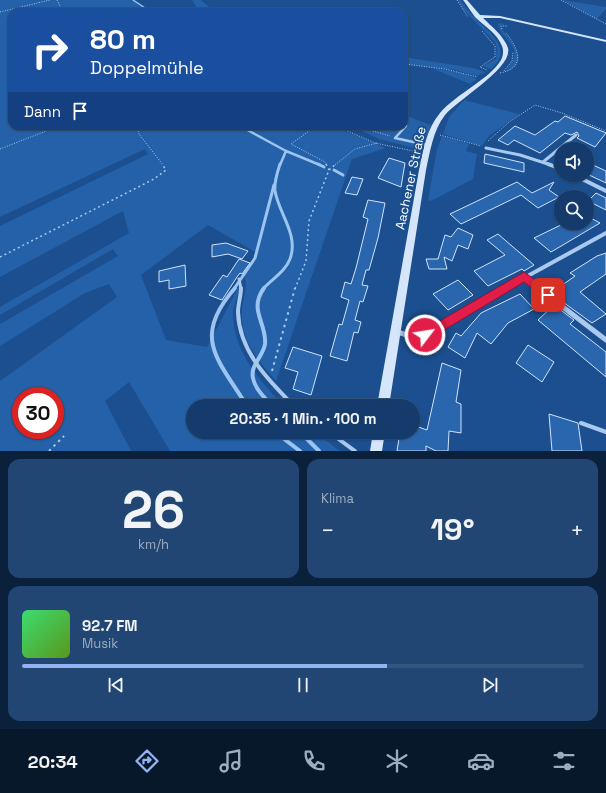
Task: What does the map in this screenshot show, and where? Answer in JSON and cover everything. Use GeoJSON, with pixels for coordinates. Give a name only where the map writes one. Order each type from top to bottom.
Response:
{"type":"FeatureCollection","features":[{"type":"Feature","properties":{"kind":"main road","name":"Aachener Straße"},"geometry":{"type":"LineString","coordinates":[[384,399],[394,331],[427,154],[437,121],[446,109],[482,79],[493,72],[503,61],[506,51],[502,42],[477,16],[465,0]]}},
{"type":"Feature","properties":{"kind":"main road"},"geometry":{"type":"LineString","coordinates":[[477,16],[515,21]]}},
{"type":"Feature","properties":{"kind":"main road"},"geometry":{"type":"LineString","coordinates":[[477,16],[496,16],[606,41]]}},
{"type":"Feature","properties":{"kind":"main road"},"geometry":{"type":"LineString","coordinates":[[489,27],[492,22],[505,20]]}},
{"type":"Feature","properties":{"kind":"main road"},"geometry":{"type":"LineString","coordinates":[[376,451],[378,439]]}},
{"type":"Feature","properties":{"kind":"street"},"geometry":{"type":"LineString","coordinates":[[543,162],[576,135]]}},
{"type":"Feature","properties":{"kind":"street"},"geometry":{"type":"LineString","coordinates":[[486,148],[543,162],[554,166]]}},
{"type":"Feature","properties":{"kind":"street"},"geometry":{"type":"LineString","coordinates":[[588,182],[606,191]]}},
{"type":"Feature","properties":{"kind":"street"},"geometry":{"type":"LineString","coordinates":[[394,331],[414,337],[425,335],[524,276],[606,233]]}},
{"type":"Feature","properties":{"kind":"street"},"geometry":{"type":"LineString","coordinates":[[524,276],[606,340]]}},
{"type":"Feature","properties":{"kind":"lane"},"geometry":{"type":"LineString","coordinates":[[395,138],[402,130]]}},
{"type":"Feature","properties":{"kind":"lane"},"geometry":{"type":"LineString","coordinates":[[395,138],[429,145]]}},
{"type":"Feature","properties":{"kind":"lane"},"geometry":{"type":"LineString","coordinates":[[239,279],[242,284],[238,311],[239,328],[248,352],[269,381],[287,399]]}},
{"type":"Feature","properties":{"kind":"lane"},"geometry":{"type":"LineString","coordinates":[[582,423],[606,432]]}},
{"type":"Feature","properties":{"kind":"lane"},"geometry":{"type":"LineString","coordinates":[[338,439],[354,451]]}},
{"type":"Feature","properties":{"kind":"path"},"geometry":{"type":"LineString","coordinates":[[17,8],[50,0]]}},
{"type":"Feature","properties":{"kind":"path"},"geometry":{"type":"LineString","coordinates":[[457,0],[472,20]]}},
{"type":"Feature","properties":{"kind":"path"},"geometry":{"type":"LineString","coordinates":[[561,0],[606,24]]}},
{"type":"Feature","properties":{"kind":"path"},"geometry":{"type":"LineString","coordinates":[[482,30],[495,46],[495,57],[480,67],[493,72],[507,72],[513,68],[517,62],[517,50],[501,28],[504,25],[513,26]]}},
{"type":"Feature","properties":{"kind":"path"},"geometry":{"type":"LineString","coordinates":[[408,65],[461,72],[482,79]]}},
{"type":"Feature","properties":{"kind":"path"},"geometry":{"type":"LineString","coordinates":[[440,134],[486,148],[489,138],[535,105],[562,113],[606,131]]}},
{"type":"Feature","properties":{"kind":"path"},"geometry":{"type":"LineString","coordinates":[[0,149],[50,130]]}},
{"type":"Feature","properties":{"kind":"path"},"geometry":{"type":"LineString","coordinates":[[0,257],[154,179],[166,170],[139,134],[138,130]]}},
{"type":"Feature","properties":{"kind":"path"},"geometry":{"type":"LineString","coordinates":[[311,130],[292,144],[325,162],[329,170]]}},
{"type":"Feature","properties":{"kind":"path"},"geometry":{"type":"LineString","coordinates":[[346,130],[377,143],[427,154]]}},
{"type":"Feature","properties":{"kind":"path"},"geometry":{"type":"LineString","coordinates":[[366,130],[395,138]]}},
{"type":"Feature","properties":{"kind":"path"},"geometry":{"type":"LineString","coordinates":[[269,381],[298,281],[306,261],[309,221],[329,170],[355,149],[377,143]]}},
{"type":"Feature","properties":{"kind":"path"},"geometry":{"type":"LineString","coordinates":[[49,451],[61,439]]}},
{"type":"Feature","properties":{"kind":"shaded area"},"geometry":{"type":"Polygon","coordinates":[[[0,0],[131,0],[139,3],[145,8],[8,8],[8,130],[343,130],[386,148],[352,159],[276,381],[257,358],[247,340],[242,320],[242,306],[246,285],[244,277],[257,253],[208,225],[141,275],[166,340],[207,347],[239,286],[233,313],[237,340],[249,364],[265,386],[277,399],[186,399],[186,439],[324,439],[340,451],[170,451],[129,382],[105,401],[131,451],[0,451],[0,381],[117,297],[109,284],[85,293],[0,346],[0,324],[118,256],[113,249],[0,315],[0,307],[129,233],[123,211],[0,277],[0,226],[148,154],[145,149],[0,217],[0,0]]]}},
{"type":"Feature","properties":{"kind":"shaded area"},"geometry":{"type":"Polygon","coordinates":[[[192,0],[201,0],[210,8],[197,8],[192,0]]]}},
{"type":"Feature","properties":{"kind":"shaded area"},"geometry":{"type":"Polygon","coordinates":[[[458,0],[461,0],[466,9],[491,33],[497,42],[500,50],[499,60],[491,69],[483,66],[496,59],[497,48],[495,42],[463,9],[458,0]]]}},
{"type":"Feature","properties":{"kind":"shaded area"},"geometry":{"type":"Polygon","coordinates":[[[563,0],[606,7],[606,9],[597,19],[563,0]]]}},
{"type":"Feature","properties":{"kind":"shaded area"},"geometry":{"type":"Polygon","coordinates":[[[498,23],[504,24],[500,26],[513,43],[518,56],[518,62],[514,67],[506,72],[515,53],[510,43],[502,34],[498,23]]]}},
{"type":"Feature","properties":{"kind":"shaded area"},"geometry":{"type":"Polygon","coordinates":[[[408,58],[473,68],[486,72],[477,76],[455,70],[408,64],[408,58]]]}},
{"type":"Feature","properties":{"kind":"shaded area"},"geometry":{"type":"Polygon","coordinates":[[[431,68],[461,73],[477,79],[470,84],[431,68]]]}},
{"type":"Feature","properties":{"kind":"shaded area"},"geometry":{"type":"Polygon","coordinates":[[[464,100],[519,114],[489,136],[482,146],[443,134],[449,117],[464,100]]]}},
{"type":"Feature","properties":{"kind":"shaded area"},"geometry":{"type":"Polygon","coordinates":[[[408,116],[431,125],[422,150],[379,139],[360,130],[408,130],[408,116]]]}},
{"type":"Feature","properties":{"kind":"shaded area"},"geometry":{"type":"Polygon","coordinates":[[[442,136],[469,144],[466,151],[477,154],[473,179],[431,201],[428,200],[437,149],[442,136]]]}},
{"type":"Feature","properties":{"kind":"building"},"geometry":{"type":"Polygon","coordinates":[[[565,116],[606,133],[595,147],[594,142],[585,142],[577,138],[579,136],[577,132],[571,135],[565,133],[540,153],[514,140],[508,145],[498,140],[515,126],[535,135],[555,121],[558,122],[565,116]]]}},
{"type":"Feature","properties":{"kind":"building"},"geometry":{"type":"Polygon","coordinates":[[[485,154],[524,163],[524,172],[484,163],[485,154]]]}},
{"type":"Feature","properties":{"kind":"building"},"geometry":{"type":"Polygon","coordinates":[[[389,158],[405,163],[401,187],[378,178],[389,158]]]}},
{"type":"Feature","properties":{"kind":"building"},"geometry":{"type":"Polygon","coordinates":[[[594,165],[606,171],[606,183],[594,177],[594,165]]]}},
{"type":"Feature","properties":{"kind":"building"},"geometry":{"type":"Polygon","coordinates":[[[352,177],[363,179],[357,195],[345,193],[352,177]]]}},
{"type":"Feature","properties":{"kind":"building"},"geometry":{"type":"Polygon","coordinates":[[[517,182],[532,193],[554,182],[549,190],[554,194],[554,200],[538,208],[521,195],[461,224],[450,214],[517,182]]]}},
{"type":"Feature","properties":{"kind":"building"},"geometry":{"type":"Polygon","coordinates":[[[596,193],[606,198],[606,210],[594,204],[594,195],[596,193]]]}},
{"type":"Feature","properties":{"kind":"building"},"geometry":{"type":"Polygon","coordinates":[[[368,200],[385,203],[378,238],[369,270],[366,270],[362,285],[368,286],[363,302],[360,301],[355,320],[361,322],[358,333],[354,332],[347,361],[330,356],[339,324],[342,325],[349,300],[341,297],[345,282],[351,284],[356,268],[368,219],[363,217],[368,200]]]}},
{"type":"Feature","properties":{"kind":"building"},"geometry":{"type":"Polygon","coordinates":[[[594,220],[600,223],[594,227],[594,220]]]}},
{"type":"Feature","properties":{"kind":"building"},"geometry":{"type":"Polygon","coordinates":[[[458,228],[473,235],[468,249],[458,245],[452,261],[444,257],[447,269],[429,269],[426,259],[438,259],[445,235],[451,237],[458,228]]]}},
{"type":"Feature","properties":{"kind":"building"},"geometry":{"type":"Polygon","coordinates":[[[554,228],[554,230],[588,230],[551,252],[534,238],[554,228]]]}},
{"type":"Feature","properties":{"kind":"building"},"geometry":{"type":"Polygon","coordinates":[[[498,234],[534,265],[524,271],[522,269],[488,286],[474,271],[505,255],[487,240],[498,234]]]}},
{"type":"Feature","properties":{"kind":"building"},"geometry":{"type":"Polygon","coordinates":[[[226,243],[248,251],[242,259],[228,254],[212,257],[212,245],[226,243]]]}},
{"type":"Feature","properties":{"kind":"building"},"geometry":{"type":"Polygon","coordinates":[[[606,253],[606,274],[580,292],[606,314],[592,323],[560,300],[563,298],[554,291],[575,276],[570,273],[597,256],[606,253]]]}},
{"type":"Feature","properties":{"kind":"building"},"geometry":{"type":"Polygon","coordinates":[[[239,259],[250,263],[242,274],[240,273],[222,300],[209,295],[223,275],[227,277],[239,259]]]}},
{"type":"Feature","properties":{"kind":"building"},"geometry":{"type":"Polygon","coordinates":[[[185,265],[186,286],[169,289],[169,280],[159,282],[159,271],[185,265]]]}},
{"type":"Feature","properties":{"kind":"building"},"geometry":{"type":"Polygon","coordinates":[[[458,280],[473,295],[448,310],[433,294],[458,280]]]}},
{"type":"Feature","properties":{"kind":"building"},"geometry":{"type":"Polygon","coordinates":[[[520,294],[534,309],[508,323],[491,344],[477,333],[465,358],[448,347],[456,333],[461,336],[481,313],[520,294]]]}},
{"type":"Feature","properties":{"kind":"building"},"geometry":{"type":"Polygon","coordinates":[[[554,305],[574,320],[570,324],[606,352],[606,377],[538,320],[554,305]]]}},
{"type":"Feature","properties":{"kind":"building"},"geometry":{"type":"Polygon","coordinates":[[[528,345],[554,362],[542,382],[516,363],[528,345]]]}},
{"type":"Feature","properties":{"kind":"building"},"geometry":{"type":"Polygon","coordinates":[[[293,347],[322,356],[311,395],[293,389],[298,372],[285,368],[293,347]]]}},
{"type":"Feature","properties":{"kind":"building"},"geometry":{"type":"Polygon","coordinates":[[[442,363],[461,370],[456,402],[461,404],[461,433],[449,431],[448,451],[436,451],[426,446],[426,451],[397,451],[399,439],[420,439],[420,428],[427,430],[442,363]]]}},
{"type":"Feature","properties":{"kind":"building"},"geometry":{"type":"Polygon","coordinates":[[[549,414],[578,423],[582,451],[552,451],[549,414]]]}},
{"type":"Feature","properties":{"kind":"waterway"},"geometry":{"type":"LineString","coordinates":[[133,0],[145,8]]}},
{"type":"Feature","properties":{"kind":"waterway"},"geometry":{"type":"LineString","coordinates":[[247,130],[286,151]]}},
{"type":"Feature","properties":{"kind":"waterway"},"geometry":{"type":"LineString","coordinates":[[280,165],[286,151]]}},
{"type":"Feature","properties":{"kind":"waterway"},"geometry":{"type":"LineString","coordinates":[[286,151],[320,165]]}},
{"type":"Feature","properties":{"kind":"waterway"},"geometry":{"type":"LineString","coordinates":[[264,288],[288,264],[292,250],[290,233],[275,191],[275,181],[280,164]]}},
{"type":"Feature","properties":{"kind":"waterway"},"geometry":{"type":"LineString","coordinates":[[320,165],[324,167]]}},
{"type":"Feature","properties":{"kind":"waterway"},"geometry":{"type":"LineString","coordinates":[[334,170],[343,175]]}},
{"type":"Feature","properties":{"kind":"waterway"},"geometry":{"type":"LineString","coordinates":[[234,289],[255,258],[274,185]]}},
{"type":"Feature","properties":{"kind":"waterway"},"geometry":{"type":"LineString","coordinates":[[235,288],[222,305],[214,321],[212,335],[214,348],[219,361],[242,399]]}},
{"type":"Feature","properties":{"kind":"waterway"},"geometry":{"type":"LineString","coordinates":[[264,288],[258,303],[258,310],[265,336],[265,344],[264,349],[253,369],[253,378],[256,386],[266,399]]}},
{"type":"Feature","properties":{"kind":"waterway"},"geometry":{"type":"LineString","coordinates":[[284,439],[300,451]]}},
{"type":"Feature","properties":{"kind":"waterway"},"geometry":{"type":"LineString","coordinates":[[307,439],[319,451]]}},
{"type":"Feature","properties":{"kind":"route"},"geometry":{"type":"LineString","coordinates":[[425,335],[524,276],[548,295]]}}]}
